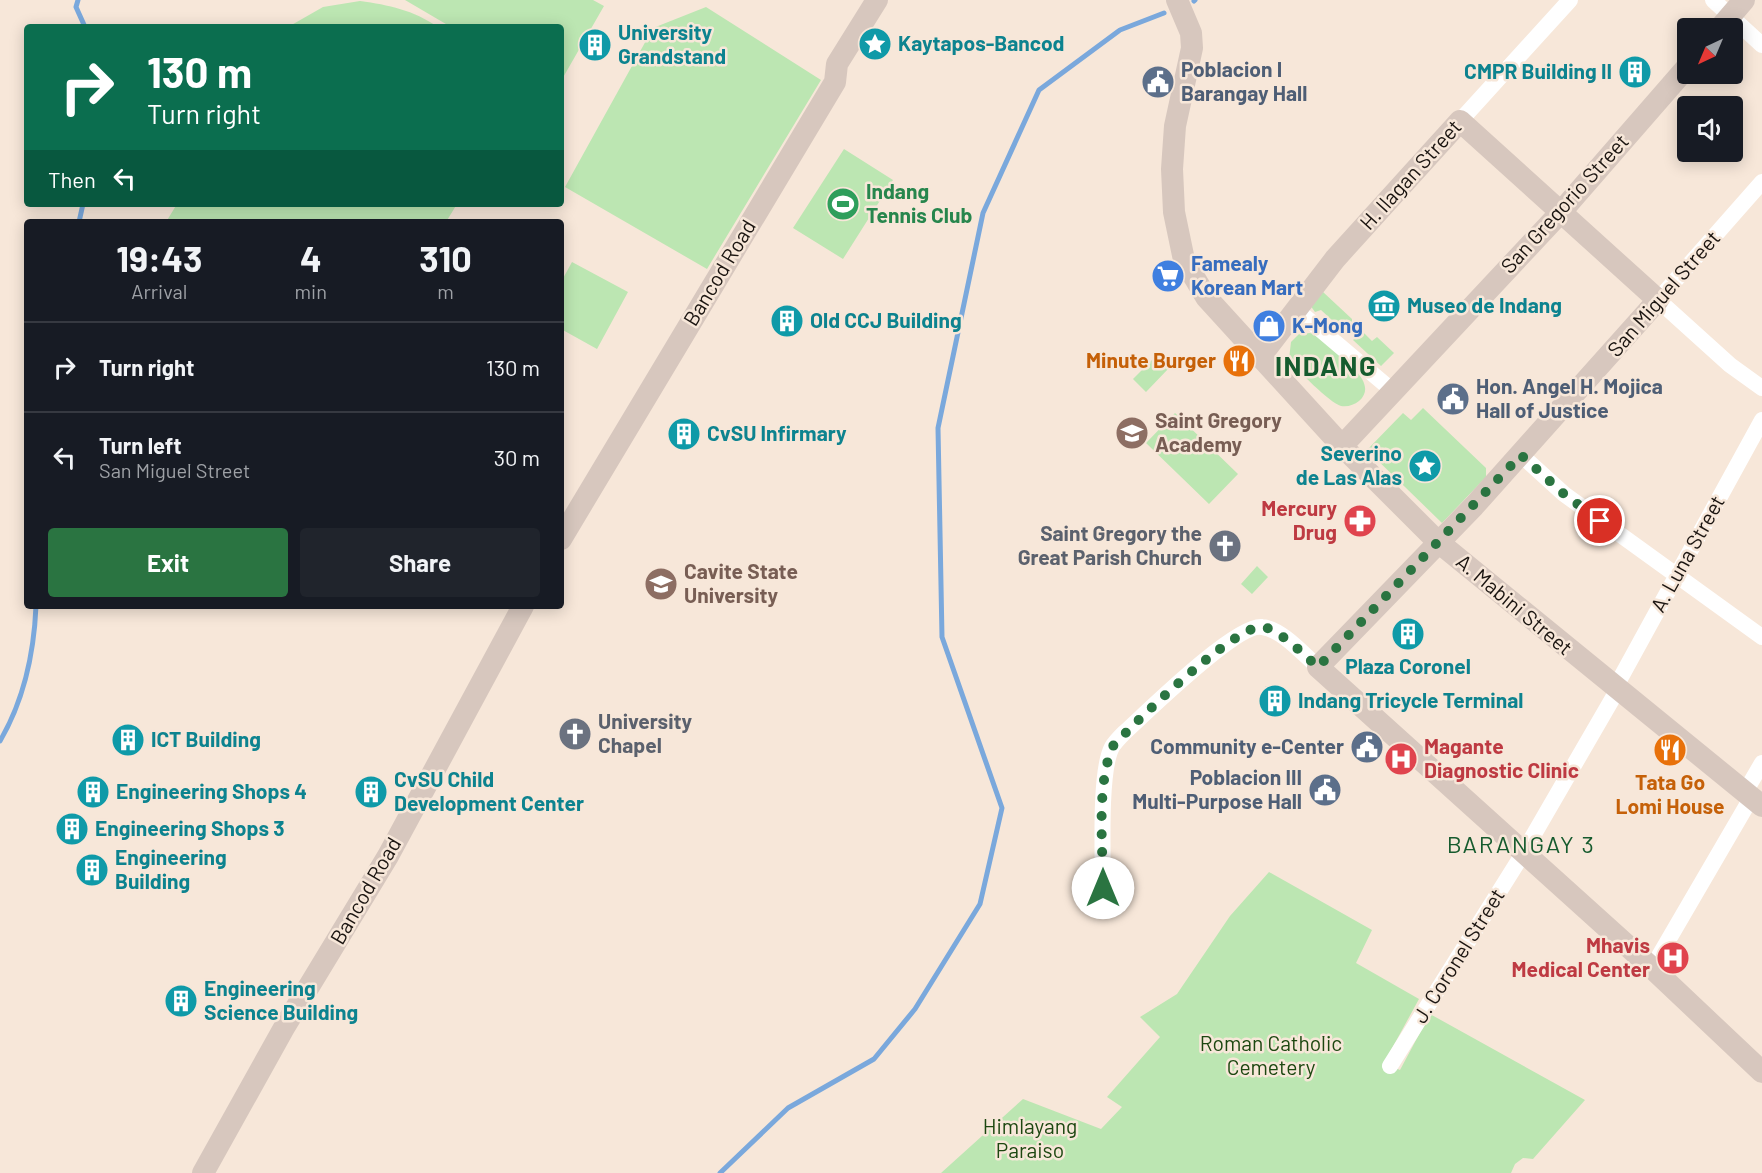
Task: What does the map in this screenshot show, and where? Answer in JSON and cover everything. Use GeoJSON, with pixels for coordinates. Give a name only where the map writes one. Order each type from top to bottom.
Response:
{"type":"FeatureCollection","features":[{"type":"Feature","properties":{"kind":"main road","name":"A. Mabini Street"},"geometry":{"type":"LineString","coordinates":[[1177,0],[1192,40],[1176,115],[1172,153],[1173,199],[1179,242],[1186,265],[1206,297],[1342,446],[1437,542],[1755,801]]}},
{"type":"Feature","properties":{"kind":"main road","name":"Bancod Road"},"geometry":{"type":"LineString","coordinates":[[564,534],[835,82],[837,64],[877,2]]}},
{"type":"Feature","properties":{"kind":"main road","name":"San Gregorio Street"},"geometry":{"type":"LineString","coordinates":[[1342,446],[1560,213],[1677,79]]}},
{"type":"Feature","properties":{"kind":"main road","name":"H. Ilagan Street"},"geometry":{"type":"LineString","coordinates":[[1260,357],[1355,235],[1460,121]]}},
{"type":"Feature","properties":{"kind":"main road"},"geometry":{"type":"LineString","coordinates":[[1460,121],[1658,300]]}},
{"type":"Feature","properties":{"kind":"main road","name":"San Miguel Street"},"geometry":{"type":"LineString","coordinates":[[1318,667],[1521,455],[1658,300]]}},
{"type":"Feature","properties":{"kind":"main road","name":"Bancod Road"},"geometry":{"type":"LineString","coordinates":[[203,1173],[285,1026],[388,856],[521,609]]}},
{"type":"Feature","properties":{"kind":"main road"},"geometry":{"type":"LineString","coordinates":[[1318,667],[1652,968],[1762,1072]]}},
{"type":"Feature","properties":{"kind":"street","name":"H. Ilagan Street"},"geometry":{"type":"LineString","coordinates":[[1460,121],[1570,0]]}},
{"type":"Feature","properties":{"kind":"street"},"geometry":{"type":"LineString","coordinates":[[1713,0],[1732,15],[1762,45]]}},
{"type":"Feature","properties":{"kind":"street","name":"San Miguel Street"},"geometry":{"type":"LineString","coordinates":[[1658,300],[1762,182]]}},
{"type":"Feature","properties":{"kind":"street"},"geometry":{"type":"LineString","coordinates":[[1658,300],[1730,365],[1762,388]]}},
{"type":"Feature","properties":{"kind":"street"},"geometry":{"type":"LineString","coordinates":[[1296,309],[1394,392]]}},
{"type":"Feature","properties":{"kind":"street","name":"A. Luna Street"},"geometry":{"type":"LineString","coordinates":[[1615,688],[1762,420]]}},
{"type":"Feature","properties":{"kind":"street"},"geometry":{"type":"LineString","coordinates":[[1521,455],[1564,494],[1762,637]]}},
{"type":"Feature","properties":{"kind":"street"},"geometry":{"type":"LineString","coordinates":[[1103,888],[1103,810],[1107,762],[1113,746],[1124,733],[1207,659],[1251,628],[1263,627],[1273,631],[1318,667]]}},
{"type":"Feature","properties":{"kind":"street","name":"J. Coronel Street"},"geometry":{"type":"LineString","coordinates":[[1390,1066],[1524,852],[1614,696],[1615,688]]}},
{"type":"Feature","properties":{"kind":"street"},"geometry":{"type":"LineString","coordinates":[[1652,968],[1747,805],[1755,801],[1748,787],[1762,763]]}},
{"type":"Feature","properties":{"kind":"green space"},"geometry":{"type":"Polygon","coordinates":[[[405,0],[593,0],[604,6],[564,76],[564,24],[446,24],[405,0]]]}},
{"type":"Feature","properties":{"kind":"green space"},"geometry":{"type":"Polygon","coordinates":[[[360,1],[381,4],[419,16],[433,24],[293,24],[323,7],[360,1]]]}},
{"type":"Feature","properties":{"kind":"green space"},"geometry":{"type":"Polygon","coordinates":[[[706,7],[821,80],[707,269],[565,187],[653,28],[706,7]]]}},
{"type":"Feature","properties":{"kind":"green space","name":"Indang Tennis Club"},"geometry":{"type":"Polygon","coordinates":[[[844,149],[893,180],[843,259],[793,228],[844,149]]]}},
{"type":"Feature","properties":{"kind":"green space"},"geometry":{"type":"Polygon","coordinates":[[[175,207],[455,207],[448,219],[168,219],[175,207]]]}},
{"type":"Feature","properties":{"kind":"green space"},"geometry":{"type":"Polygon","coordinates":[[[572,262],[628,292],[597,349],[564,331],[564,277],[572,262]]]}},
{"type":"Feature","properties":{"kind":"green space"},"geometry":{"type":"Polygon","coordinates":[[[1323,292],[1352,319],[1352,325],[1345,332],[1321,310],[1315,312],[1310,305],[1323,292]]]}},
{"type":"Feature","properties":{"kind":"green space"},"geometry":{"type":"Polygon","coordinates":[[[1363,332],[1372,341],[1377,337],[1394,353],[1381,366],[1353,340],[1363,332]]]}},
{"type":"Feature","properties":{"kind":"green space"},"geometry":{"type":"Polygon","coordinates":[[[1310,333],[1326,343],[1360,376],[1365,389],[1359,401],[1346,406],[1336,404],[1289,359],[1291,342],[1299,334],[1310,333]]]}},
{"type":"Feature","properties":{"kind":"green space"},"geometry":{"type":"Polygon","coordinates":[[[1156,356],[1169,368],[1146,392],[1133,379],[1156,356]]]}},
{"type":"Feature","properties":{"kind":"green space"},"geometry":{"type":"Polygon","coordinates":[[[1423,408],[1486,468],[1486,477],[1442,523],[1367,450],[1403,413],[1411,420],[1423,408]]]}},
{"type":"Feature","properties":{"kind":"green space"},"geometry":{"type":"Polygon","coordinates":[[[1175,413],[1238,474],[1209,504],[1146,443],[1175,413]]]}},
{"type":"Feature","properties":{"kind":"green space"},"geometry":{"type":"Polygon","coordinates":[[[1257,566],[1268,577],[1252,594],[1241,584],[1257,566]]]}},
{"type":"Feature","properties":{"kind":"green space","name":"Roman Catholic Cemetery"},"geometry":{"type":"Polygon","coordinates":[[[1269,872],[1372,930],[1356,963],[1419,999],[1384,1063],[1400,1070],[1430,1014],[1585,1100],[1533,1159],[1523,1158],[1515,1164],[1511,1173],[941,1173],[1023,1099],[1101,1129],[1122,1107],[1107,1097],[1160,1037],[1140,1017],[1177,994],[1230,916],[1269,872]]]}},
{"type":"Feature","properties":{"kind":"waterway"},"geometry":{"type":"LineString","coordinates":[[78,0],[76,7],[84,24]]}},
{"type":"Feature","properties":{"kind":"waterway"},"geometry":{"type":"LineString","coordinates":[[720,1173],[788,1108],[874,1059],[915,1009],[980,904],[1002,808],[942,637],[938,428],[983,213],[1039,90],[1120,30],[1164,13]]}},
{"type":"Feature","properties":{"kind":"waterway"},"geometry":{"type":"LineString","coordinates":[[80,219],[82,207]]}},
{"type":"Feature","properties":{"kind":"waterway"},"geometry":{"type":"LineString","coordinates":[[0,741],[15,709],[26,676],[33,641],[36,609]]}},
{"type":"Feature","properties":{"kind":"place","name":"Kaytapos-Bancod"},"geometry":{"type":"Point","coordinates":[875,44]}},
{"type":"Feature","properties":{"kind":"place","name":"University Grandstand"},"geometry":{"type":"Point","coordinates":[595,45]}},
{"type":"Feature","properties":{"kind":"place","name":"CMPR Building II"},"geometry":{"type":"Point","coordinates":[1635,72]}},
{"type":"Feature","properties":{"kind":"place","name":"Poblacion I Barangay Hall"},"geometry":{"type":"Point","coordinates":[1158,82]}},
{"type":"Feature","properties":{"kind":"place","name":"Indang Tennis Club"},"geometry":{"type":"Point","coordinates":[843,204]}},
{"type":"Feature","properties":{"kind":"place","name":"Famealy Korean Mart"},"geometry":{"type":"Point","coordinates":[1168,276]}},
{"type":"Feature","properties":{"kind":"place","name":"Museo de Indang"},"geometry":{"type":"Point","coordinates":[1384,306]}},
{"type":"Feature","properties":{"kind":"place","name":"Old CCJ Building"},"geometry":{"type":"Point","coordinates":[787,321]}},
{"type":"Feature","properties":{"kind":"place","name":"K-Mong"},"geometry":{"type":"Point","coordinates":[1269,326]}},
{"type":"Feature","properties":{"kind":"place","name":"Minute Burger"},"geometry":{"type":"Point","coordinates":[1239,361]}},
{"type":"Feature","properties":{"kind":"place","name":"Hon. Angel H. Mojica Hall of Justice"},"geometry":{"type":"Point","coordinates":[1453,399]}},
{"type":"Feature","properties":{"kind":"place","name":"Saint Gregory Academy"},"geometry":{"type":"Point","coordinates":[1132,433]}},
{"type":"Feature","properties":{"kind":"place","name":"CvSU Infirmary"},"geometry":{"type":"Point","coordinates":[684,434]}},
{"type":"Feature","properties":{"kind":"place","name":"Severino de Las Alas"},"geometry":{"type":"Point","coordinates":[1425,466]}},
{"type":"Feature","properties":{"kind":"place","name":"Mercury Drug"},"geometry":{"type":"Point","coordinates":[1360,521]}},
{"type":"Feature","properties":{"kind":"place","name":"Saint Gregory the Great Parish Church"},"geometry":{"type":"Point","coordinates":[1225,546]}},
{"type":"Feature","properties":{"kind":"place","name":"Cavite State University"},"geometry":{"type":"Point","coordinates":[661,584]}},
{"type":"Feature","properties":{"kind":"place","name":"Plaza Coronel"},"geometry":{"type":"Point","coordinates":[1408,634]}},
{"type":"Feature","properties":{"kind":"place","name":"Indang Tricycle Terminal"},"geometry":{"type":"Point","coordinates":[1275,701]}},
{"type":"Feature","properties":{"kind":"place","name":"University Chapel"},"geometry":{"type":"Point","coordinates":[575,734]}},
{"type":"Feature","properties":{"kind":"place","name":"ICT Building"},"geometry":{"type":"Point","coordinates":[128,740]}},
{"type":"Feature","properties":{"kind":"place","name":"Community e-Center"},"geometry":{"type":"Point","coordinates":[1367,747]}},
{"type":"Feature","properties":{"kind":"place","name":"Tata Go Lomi House"},"geometry":{"type":"Point","coordinates":[1670,750]}},
{"type":"Feature","properties":{"kind":"place","name":"Magante Diagnostic Clinic"},"geometry":{"type":"Point","coordinates":[1401,759]}},
{"type":"Feature","properties":{"kind":"place","name":"Poblacion III Multi-Purpose Hall"},"geometry":{"type":"Point","coordinates":[1325,790]}},
{"type":"Feature","properties":{"kind":"place","name":"Engineering Shops 4"},"geometry":{"type":"Point","coordinates":[93,792]}},
{"type":"Feature","properties":{"kind":"place","name":"CvSU Child Development Center"},"geometry":{"type":"Point","coordinates":[371,792]}},
{"type":"Feature","properties":{"kind":"place","name":"Engineering Shops 3"},"geometry":{"type":"Point","coordinates":[72,829]}},
{"type":"Feature","properties":{"kind":"place","name":"Engineering Building"},"geometry":{"type":"Point","coordinates":[92,870]}},
{"type":"Feature","properties":{"kind":"place","name":"Mhavis Medical Center"},"geometry":{"type":"Point","coordinates":[1673,958]}},
{"type":"Feature","properties":{"kind":"place","name":"Engineering Science Building"},"geometry":{"type":"Point","coordinates":[181,1001]}},
{"type":"Feature","properties":{"kind":"district","name":"INDANG"},"geometry":{"type":"Point","coordinates":[1326,367]}},
{"type":"Feature","properties":{"kind":"district","name":"BARANGAY 3"},"geometry":{"type":"Point","coordinates":[1521,845]}},
{"type":"Feature","properties":{"kind":"route"},"geometry":{"type":"LineString","coordinates":[[1103,888],[1103,810],[1109,754],[1124,733],[1213,654],[1251,628],[1263,627],[1273,631],[1318,667],[1521,455],[1564,494],[1600,521]]}},
{"type":"Feature","properties":{"kind":"park label","name":"Himlayang Paraiso"},"geometry":{"type":"Point","coordinates":[1030,1139]}}]}
